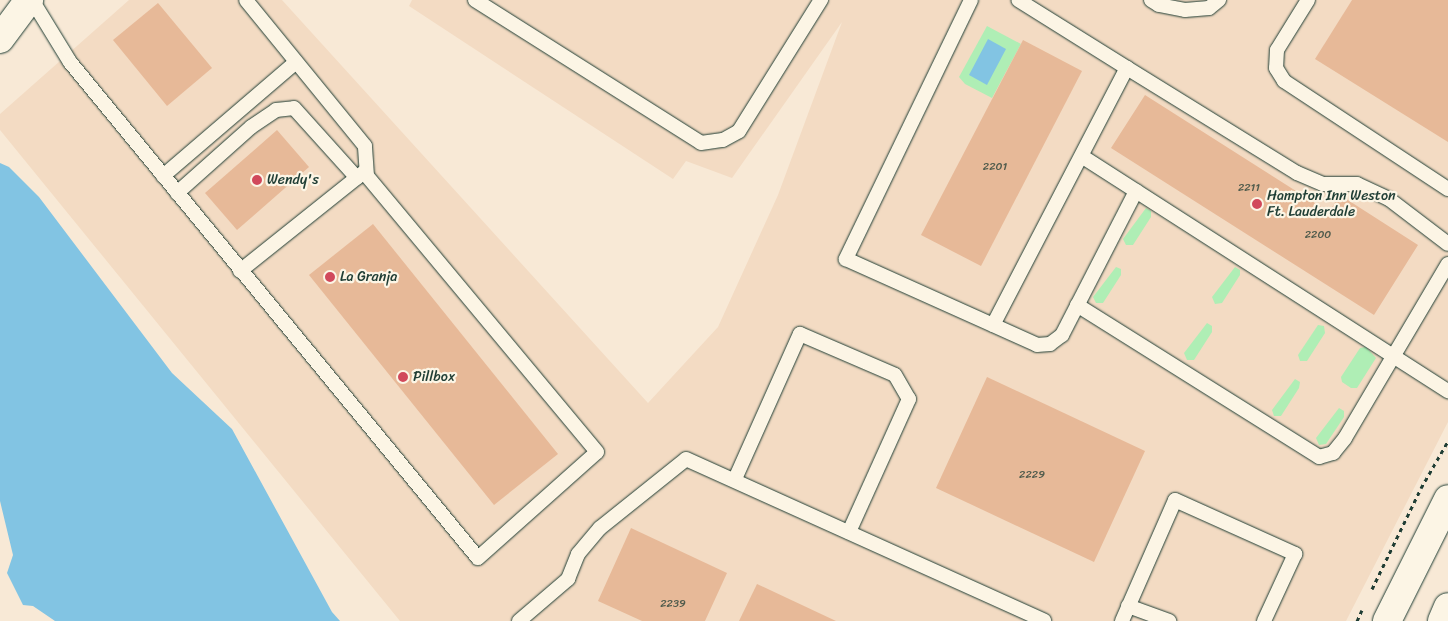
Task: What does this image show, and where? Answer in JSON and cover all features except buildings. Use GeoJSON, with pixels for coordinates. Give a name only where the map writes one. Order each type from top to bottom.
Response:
{"type":"FeatureCollection","features":[{"type":"Feature","properties":{"kind":"street"},"geometry":{"type":"LineString","coordinates":[[0,13],[29,0]]}},
{"type":"Feature","properties":{"kind":"street"},"geometry":{"type":"LineString","coordinates":[[0,38],[29,0]]}},
{"type":"Feature","properties":{"kind":"street"},"geometry":{"type":"LineString","coordinates":[[1387,621],[1448,500]]}},
{"type":"Feature","properties":{"kind":"street"},"geometry":{"type":"LineString","coordinates":[[1442,621],[1448,606]]}},
{"type":"Feature","properties":{"kind":"lane"},"geometry":{"type":"LineString","coordinates":[[29,0],[70,62],[240,271],[478,558],[597,452],[366,176],[361,174],[294,108],[276,110],[251,127],[177,193]]}},
{"type":"Feature","properties":{"kind":"lane"},"geometry":{"type":"LineString","coordinates":[[240,271],[361,174],[365,146],[246,0]]}},
{"type":"Feature","properties":{"kind":"lane"},"geometry":{"type":"LineString","coordinates":[[475,0],[701,143],[723,140],[740,131],[821,0]]}},
{"type":"Feature","properties":{"kind":"lane"},"geometry":{"type":"LineString","coordinates":[[971,0],[846,258],[1037,345],[1050,344],[1062,335],[1136,191]]}},
{"type":"Feature","properties":{"kind":"lane"},"geometry":{"type":"LineString","coordinates":[[1018,0],[1297,173],[1323,184],[1357,184],[1389,199],[1448,244]]}},
{"type":"Feature","properties":{"kind":"lane"},"geometry":{"type":"LineString","coordinates":[[1151,0],[1159,5],[1185,10],[1208,8],[1219,0]]}},
{"type":"Feature","properties":{"kind":"lane"},"geometry":{"type":"LineString","coordinates":[[1308,0],[1277,50],[1276,68],[1284,81],[1448,189]]}},
{"type":"Feature","properties":{"kind":"lane"},"geometry":{"type":"LineString","coordinates":[[163,176],[296,62]]}},
{"type":"Feature","properties":{"kind":"lane"},"geometry":{"type":"LineString","coordinates":[[993,325],[1083,156],[1126,68]]}},
{"type":"Feature","properties":{"kind":"lane"},"geometry":{"type":"LineString","coordinates":[[1083,156],[1392,357],[1448,391]]}},
{"type":"Feature","properties":{"kind":"lane"},"geometry":{"type":"LineString","coordinates":[[1077,305],[1319,457],[1333,453],[1345,438],[1448,264]]}},
{"type":"Feature","properties":{"kind":"lane"},"geometry":{"type":"LineString","coordinates":[[735,479],[800,334],[895,375],[909,398],[849,532]]}},
{"type":"Feature","properties":{"kind":"lane"},"geometry":{"type":"LineString","coordinates":[[518,621],[568,579],[578,554],[600,528],[686,460],[735,479],[1044,621]]}},
{"type":"Feature","properties":{"kind":"lane"},"geometry":{"type":"LineString","coordinates":[[1122,621],[1175,500],[1295,554],[1264,621]]}},
{"type":"Feature","properties":{"kind":"lane"},"geometry":{"type":"LineString","coordinates":[[1128,606],[1169,621]]}},
{"type":"Feature","properties":{"kind":"path"},"geometry":{"type":"LineString","coordinates":[[1370,594],[1421,488],[1448,441]]}},
{"type":"Feature","properties":{"kind":"path"},"geometry":{"type":"LineString","coordinates":[[1357,621],[1366,603]]}},
{"type":"Feature","properties":{"kind":"shaded area"},"geometry":{"type":"Polygon","coordinates":[[[129,0],[282,0],[648,403],[718,327],[778,195],[842,22],[732,178],[686,161],[673,179],[409,6],[412,0],[1448,0],[1448,422],[1346,621],[400,621],[0,130],[0,114],[129,0]]]}},
{"type":"Feature","properties":{"kind":"green space"},"geometry":{"type":"Polygon","coordinates":[[[987,26],[1021,44],[992,98],[965,84],[959,77],[987,26]]]}},
{"type":"Feature","properties":{"kind":"green space"},"geometry":{"type":"Polygon","coordinates":[[[1146,208],[1151,211],[1151,217],[1133,245],[1126,245],[1123,239],[1146,208]]]}},
{"type":"Feature","properties":{"kind":"green space"},"geometry":{"type":"Polygon","coordinates":[[[1116,267],[1121,269],[1121,275],[1103,303],[1096,303],[1093,297],[1116,267]]]}},
{"type":"Feature","properties":{"kind":"green space"},"geometry":{"type":"Polygon","coordinates":[[[1235,267],[1240,270],[1240,275],[1222,303],[1215,304],[1212,297],[1235,267]]]}},
{"type":"Feature","properties":{"kind":"green space"},"geometry":{"type":"Polygon","coordinates":[[[1207,323],[1212,326],[1212,332],[1194,360],[1187,360],[1184,353],[1207,323]]]}},
{"type":"Feature","properties":{"kind":"green space"},"geometry":{"type":"Polygon","coordinates":[[[1318,325],[1324,326],[1325,333],[1307,361],[1300,361],[1298,355],[1318,325]]]}},
{"type":"Feature","properties":{"kind":"green space"},"geometry":{"type":"Polygon","coordinates":[[[1366,347],[1376,358],[1357,388],[1351,388],[1342,382],[1341,377],[1360,348],[1366,347]]]}},
{"type":"Feature","properties":{"kind":"green space"},"geometry":{"type":"Polygon","coordinates":[[[1295,379],[1300,382],[1299,388],[1281,416],[1274,416],[1272,410],[1295,379]]]}},
{"type":"Feature","properties":{"kind":"green space"},"geometry":{"type":"Polygon","coordinates":[[[1339,408],[1344,411],[1344,417],[1326,444],[1319,445],[1316,438],[1339,408]]]}},
{"type":"Feature","properties":{"kind":"water"},"geometry":{"type":"Polygon","coordinates":[[[988,39],[1006,49],[987,85],[969,75],[988,39]]]}},
{"type":"Feature","properties":{"kind":"water"},"geometry":{"type":"Polygon","coordinates":[[[0,163],[9,167],[39,197],[172,373],[232,429],[332,612],[340,621],[55,621],[33,606],[23,605],[7,573],[13,555],[0,501],[0,163]]]}},
{"type":"Feature","properties":{"kind":"place","name":"Wendy's"},"geometry":{"type":"Point","coordinates":[257,180]}},
{"type":"Feature","properties":{"kind":"place","name":"Hampton Inn Weston Ft. Lauderdale"},"geometry":{"type":"Point","coordinates":[1257,204]}},
{"type":"Feature","properties":{"kind":"place","name":"La Granja"},"geometry":{"type":"Point","coordinates":[330,277]}},
{"type":"Feature","properties":{"kind":"place","name":"Pillbox"},"geometry":{"type":"Point","coordinates":[403,377]}}]}
